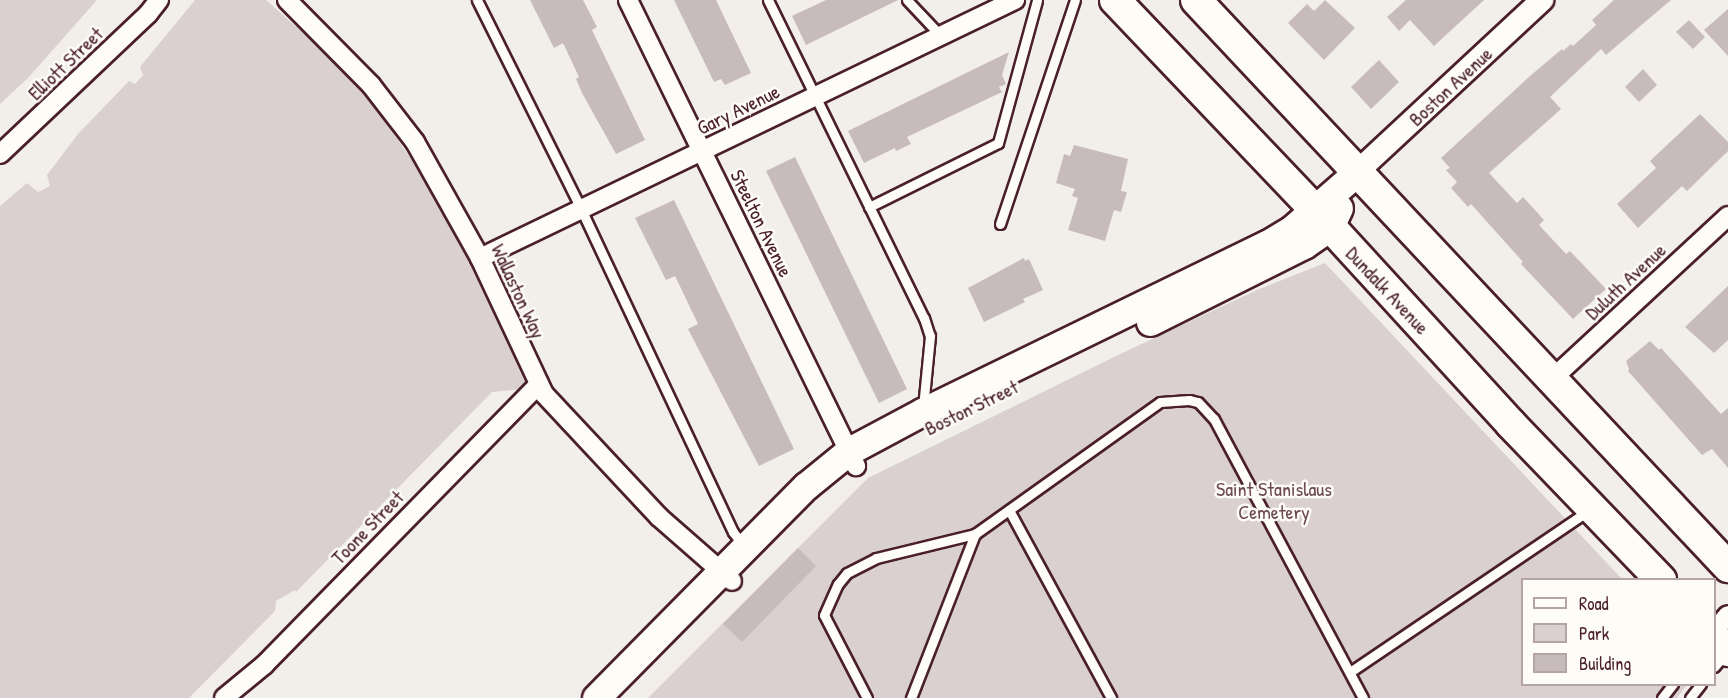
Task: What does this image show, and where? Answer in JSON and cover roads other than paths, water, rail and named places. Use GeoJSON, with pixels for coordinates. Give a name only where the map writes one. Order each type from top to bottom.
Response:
{"type":"FeatureCollection","features":[{"type":"Feature","properties":{"kind":"main road","name":"Dundalk Avenue"},"geometry":{"type":"LineString","coordinates":[[1115,0],[1323,218],[1510,423],[1594,507],[1660,578]]}},
{"type":"Feature","properties":{"kind":"main road"},"geometry":{"type":"LineString","coordinates":[[1196,0],[1728,567]]}},
{"type":"Feature","properties":{"kind":"main road"},"geometry":{"type":"LineString","coordinates":[[1323,218],[1357,172]]}},
{"type":"Feature","properties":{"kind":"main road","name":"Boston Street"},"geometry":{"type":"LineString","coordinates":[[616,698],[727,576],[745,547],[806,486],[922,412],[1267,244],[1292,229],[1323,218]]}},
{"type":"Feature","properties":{"kind":"main road","name":"Boston Street"},"geometry":{"type":"LineString","coordinates":[[596,698],[815,497],[852,458],[889,447],[1277,261],[1323,218]]}},
{"type":"Feature","properties":{"kind":"main road"},"geometry":{"type":"LineString","coordinates":[[1716,639],[1728,650]]}},
{"type":"Feature","properties":{"kind":"street","name":"Elliott Street"},"geometry":{"type":"LineString","coordinates":[[0,154],[148,14],[159,0]]}},
{"type":"Feature","properties":{"kind":"street","name":"Wallaston Way"},"geometry":{"type":"LineString","coordinates":[[287,0],[371,85],[415,142],[480,258],[539,384],[558,412],[659,517],[727,576]]}},
{"type":"Feature","properties":{"kind":"street","name":"Steelton Avenue"},"geometry":{"type":"LineString","coordinates":[[628,0],[852,458]]}},
{"type":"Feature","properties":{"kind":"street","name":"Gary Avenue"},"geometry":{"type":"LineString","coordinates":[[480,258],[1015,0]]}},
{"type":"Feature","properties":{"kind":"street","name":"Boston Avenue"},"geometry":{"type":"LineString","coordinates":[[1357,172],[1542,0]]}},
{"type":"Feature","properties":{"kind":"street","name":"Duluth Avenue"},"geometry":{"type":"LineString","coordinates":[[1552,379],[1728,216]]}},
{"type":"Feature","properties":{"kind":"street","name":"Toone Street"},"geometry":{"type":"LineString","coordinates":[[224,698],[264,665],[539,384]]}},
{"type":"Feature","properties":{"kind":"street"},"geometry":{"type":"LineString","coordinates":[[1716,629],[1728,615]]}},
{"type":"Feature","properties":{"kind":"lane"},"geometry":{"type":"LineString","coordinates":[[477,0],[581,209],[733,532],[745,547]]}},
{"type":"Feature","properties":{"kind":"lane"},"geometry":{"type":"LineString","coordinates":[[768,0],[924,318],[930,336],[922,412]]}},
{"type":"Feature","properties":{"kind":"lane"},"geometry":{"type":"LineString","coordinates":[[907,0],[941,36]]}},
{"type":"Feature","properties":{"kind":"lane"},"geometry":{"type":"LineString","coordinates":[[869,207],[998,143],[1037,0]]}},
{"type":"Feature","properties":{"kind":"lane"},"geometry":{"type":"LineString","coordinates":[[1000,224],[1075,0]]}},
{"type":"Feature","properties":{"kind":"lane"},"geometry":{"type":"LineString","coordinates":[[867,698],[825,615],[838,584],[847,573],[876,558],[975,534],[1160,402],[1198,402],[1214,419],[1363,698]]}},
{"type":"Feature","properties":{"kind":"lane"},"geometry":{"type":"LineString","coordinates":[[1350,672],[1594,507]]}},
{"type":"Feature","properties":{"kind":"lane"},"geometry":{"type":"LineString","coordinates":[[1009,510],[1111,698]]}},
{"type":"Feature","properties":{"kind":"lane"},"geometry":{"type":"LineString","coordinates":[[911,698],[975,534]]}},
{"type":"Feature","properties":{"kind":"lane"},"geometry":{"type":"LineString","coordinates":[[1716,665],[1728,650]]}},
{"type":"Feature","properties":{"kind":"lane"},"geometry":{"type":"LineString","coordinates":[[1690,698],[1699,686]]}},
{"type":"Feature","properties":{"kind":"park label","name":"Saint Stanislaus Cemetery"},"geometry":{"type":"Point","coordinates":[1274,500]}}]}
